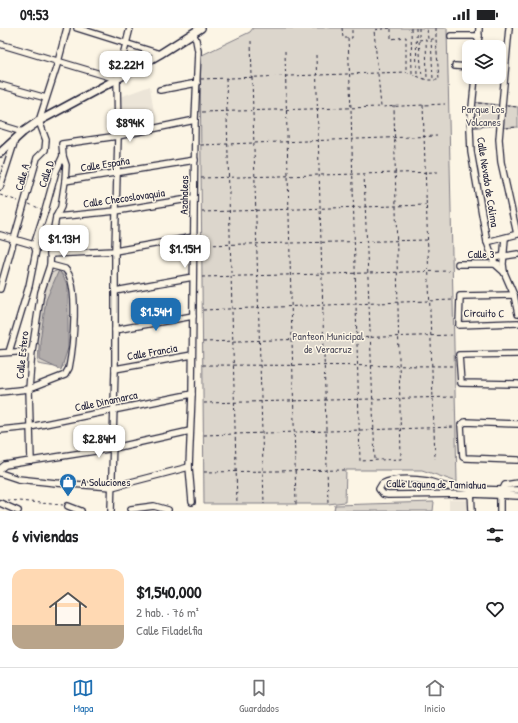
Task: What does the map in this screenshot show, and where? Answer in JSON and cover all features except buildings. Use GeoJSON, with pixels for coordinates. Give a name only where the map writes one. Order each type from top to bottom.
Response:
{"type":"FeatureCollection","features":[{"type":"Feature","properties":{"kind":"street"},"geometry":{"type":"LineString","coordinates":[[39,121],[68,28]]}},
{"type":"Feature","properties":{"kind":"street"},"geometry":{"type":"LineString","coordinates":[[77,28],[160,54]]}},
{"type":"Feature","properties":{"kind":"street"},"geometry":{"type":"LineString","coordinates":[[111,511],[114,448],[114,252],[118,136],[117,79],[130,28]]}},
{"type":"Feature","properties":{"kind":"street"},"geometry":{"type":"LineString","coordinates":[[479,28],[479,40]]}},
{"type":"Feature","properties":{"kind":"street"},"geometry":{"type":"LineString","coordinates":[[487,242],[517,234],[501,162],[499,128],[509,28]]}},
{"type":"Feature","properties":{"kind":"street"},"geometry":{"type":"LineString","coordinates":[[0,153],[23,132],[39,121],[117,79],[160,54],[198,29]]}},
{"type":"Feature","properties":{"kind":"street","name":"Azahaleas"},"geometry":{"type":"LineString","coordinates":[[192,502],[189,467],[192,394],[195,120],[199,81],[196,40],[198,29]]}},
{"type":"Feature","properties":{"kind":"street"},"geometry":{"type":"LineString","coordinates":[[451,36],[479,36]]}},
{"type":"Feature","properties":{"kind":"street"},"geometry":{"type":"LineString","coordinates":[[0,44],[117,79]]}},
{"type":"Feature","properties":{"kind":"street"},"geometry":{"type":"LineString","coordinates":[[455,66],[462,66]]}},
{"type":"Feature","properties":{"kind":"street"},"geometry":{"type":"LineString","coordinates":[[160,90],[199,81]]}},
{"type":"Feature","properties":{"kind":"street","name":"Calle Nevado de Colima"},"geometry":{"type":"LineString","coordinates":[[474,84],[470,126],[471,152],[487,242],[495,264]]}},
{"type":"Feature","properties":{"kind":"street"},"geometry":{"type":"LineString","coordinates":[[0,85],[46,98]]}},
{"type":"Feature","properties":{"kind":"street"},"geometry":{"type":"LineString","coordinates":[[118,136],[195,120]]}},
{"type":"Feature","properties":{"kind":"street","name":"Calle A"},"geometry":{"type":"LineString","coordinates":[[0,288],[38,158],[44,150],[46,140],[39,121]]}},
{"type":"Feature","properties":{"kind":"street"},"geometry":{"type":"LineString","coordinates":[[0,125],[23,132]]}},
{"type":"Feature","properties":{"kind":"street","name":"Calle D"},"geometry":{"type":"LineString","coordinates":[[9,352],[29,286],[36,251],[34,245],[56,171],[63,156],[62,144],[118,136]]}},
{"type":"Feature","properties":{"kind":"street"},"geometry":{"type":"LineString","coordinates":[[0,187],[15,139]]}},
{"type":"Feature","properties":{"kind":"street","name":"Calle Estero"},"geometry":{"type":"LineString","coordinates":[[31,461],[29,389],[32,351],[41,292],[50,265],[50,254],[56,217],[61,208],[66,165],[63,156]]}},
{"type":"Feature","properties":{"kind":"street","name":"Calle España"},"geometry":{"type":"LineString","coordinates":[[65,181],[195,160]]}},
{"type":"Feature","properties":{"kind":"street","name":"Calle Checoslovaquia"},"geometry":{"type":"LineString","coordinates":[[56,217],[116,211],[194,198]]}},
{"type":"Feature","properties":{"kind":"street"},"geometry":{"type":"LineString","coordinates":[[0,235],[34,245]]}},
{"type":"Feature","properties":{"kind":"street"},"geometry":{"type":"LineString","coordinates":[[50,254],[114,252],[194,237]]}},
{"type":"Feature","properties":{"kind":"street"},"geometry":{"type":"LineString","coordinates":[[505,238],[503,264],[504,272],[514,295],[518,314]]}},
{"type":"Feature","properties":{"kind":"street"},"geometry":{"type":"LineString","coordinates":[[492,258],[518,254]]}},
{"type":"Feature","properties":{"kind":"street","name":"Calle 3"},"geometry":{"type":"LineString","coordinates":[[458,264],[503,264]]}},
{"type":"Feature","properties":{"kind":"street"},"geometry":{"type":"LineString","coordinates":[[495,264],[504,272]]}},
{"type":"Feature","properties":{"kind":"street"},"geometry":{"type":"LineString","coordinates":[[0,392],[29,389],[65,375],[69,368],[75,311],[68,272],[60,267],[50,265]]}},
{"type":"Feature","properties":{"kind":"street"},"geometry":{"type":"LineString","coordinates":[[115,291],[193,277]]}},
{"type":"Feature","properties":{"kind":"street","name":"Circuito C"},"geometry":{"type":"LineString","coordinates":[[514,295],[460,296],[460,325],[518,323]]}},
{"type":"Feature","properties":{"kind":"street"},"geometry":{"type":"LineString","coordinates":[[115,330],[193,316]]}},
{"type":"Feature","properties":{"kind":"street"},"geometry":{"type":"LineString","coordinates":[[0,353],[32,351]]}},
{"type":"Feature","properties":{"kind":"street"},"geometry":{"type":"LineString","coordinates":[[518,354],[459,355],[461,383],[518,384]]}},
{"type":"Feature","properties":{"kind":"street","name":"Calle Francia"},"geometry":{"type":"LineString","coordinates":[[115,369],[192,355]]}},
{"type":"Feature","properties":{"kind":"street","name":"Calle Dinamarca"},"geometry":{"type":"LineString","coordinates":[[0,430],[30,427],[192,394]]}},
{"type":"Feature","properties":{"kind":"street"},"geometry":{"type":"LineString","coordinates":[[518,424],[465,422],[461,426],[464,458],[518,460]]}},
{"type":"Feature","properties":{"kind":"street"},"geometry":{"type":"LineString","coordinates":[[0,469],[6,465],[114,448],[190,431]]}},
{"type":"Feature","properties":{"kind":"street"},"geometry":{"type":"LineString","coordinates":[[0,473],[18,479],[112,487],[189,467]]}},
{"type":"Feature","properties":{"kind":"street","name":"Calle Laguna de Tamiahua"},"geometry":{"type":"LineString","coordinates":[[471,491],[448,487],[428,481],[406,480],[387,482],[382,484],[379,489],[383,494],[388,495],[471,491],[501,492],[518,490]]}},
{"type":"Feature","properties":{"kind":"street"},"geometry":{"type":"LineString","coordinates":[[500,511],[501,492],[505,485],[518,483]]}},
{"type":"Feature","properties":{"kind":"street"},"geometry":{"type":"LineString","coordinates":[[471,491],[472,511]]}},
{"type":"Feature","properties":{"kind":"street","name":"Calle Laguna de Tamiahua"},"geometry":{"type":"LineString","coordinates":[[501,492],[518,496]]}},
{"type":"Feature","properties":{"kind":"street"},"geometry":{"type":"LineString","coordinates":[[0,504],[18,511]]}},
{"type":"Feature","properties":{"kind":"street"},"geometry":{"type":"LineString","coordinates":[[68,506],[81,511]]}},
{"type":"Feature","properties":{"kind":"street"},"geometry":{"type":"LineString","coordinates":[[131,509],[154,506],[169,509]]}},
{"type":"Feature","properties":{"kind":"path"},"geometry":{"type":"LineString","coordinates":[[342,28],[343,38],[352,38],[352,28]]}},
{"type":"Feature","properties":{"kind":"path"},"geometry":{"type":"LineString","coordinates":[[381,107],[374,30],[391,28],[391,39],[406,37],[406,72]]}},
{"type":"Feature","properties":{"kind":"path"},"geometry":{"type":"LineString","coordinates":[[411,28],[412,74]]}},
{"type":"Feature","properties":{"kind":"path"},"geometry":{"type":"LineString","coordinates":[[416,28],[417,76]]}},
{"type":"Feature","properties":{"kind":"path"},"geometry":{"type":"LineString","coordinates":[[419,28],[422,78]]}},
{"type":"Feature","properties":{"kind":"path"},"geometry":{"type":"LineString","coordinates":[[427,28],[427,80]]}},
{"type":"Feature","properties":{"kind":"path"},"geometry":{"type":"LineString","coordinates":[[199,81],[226,78],[406,72],[427,80],[439,80],[436,28]]}},
{"type":"Feature","properties":{"kind":"path"},"geometry":{"type":"LineString","coordinates":[[348,38],[355,241],[360,461],[401,459],[394,106]]}},
{"type":"Feature","properties":{"kind":"path"},"geometry":{"type":"LineString","coordinates":[[431,39],[433,80]]}},
{"type":"Feature","properties":{"kind":"path"},"geometry":{"type":"LineString","coordinates":[[419,40],[436,39],[436,42]]}},
{"type":"Feature","properties":{"kind":"path"},"geometry":{"type":"LineString","coordinates":[[251,41],[264,504]]}},
{"type":"Feature","properties":{"kind":"path"},"geometry":{"type":"LineString","coordinates":[[285,51],[296,504]]}},
{"type":"Feature","properties":{"kind":"path"},"geometry":{"type":"LineString","coordinates":[[316,55],[328,504]]}},
{"type":"Feature","properties":{"kind":"path"},"geometry":{"type":"LineString","coordinates":[[226,78],[237,504]]}},
{"type":"Feature","properties":{"kind":"path"},"geometry":{"type":"LineString","coordinates":[[472,102],[518,106]]}},
{"type":"Feature","properties":{"kind":"path"},"geometry":{"type":"LineString","coordinates":[[201,112],[445,104]]}},
{"type":"Feature","properties":{"kind":"path"},"geometry":{"type":"LineString","coordinates":[[423,105],[435,459]]}},
{"type":"Feature","properties":{"kind":"path"},"geometry":{"type":"LineString","coordinates":[[470,126],[495,125],[499,128],[518,127]]}},
{"type":"Feature","properties":{"kind":"path"},"geometry":{"type":"LineString","coordinates":[[201,145],[437,136]]}},
{"type":"Feature","properties":{"kind":"path"},"geometry":{"type":"LineString","coordinates":[[202,178],[438,172]]}},
{"type":"Feature","properties":{"kind":"path"},"geometry":{"type":"LineString","coordinates":[[364,174],[376,460]]}},
{"type":"Feature","properties":{"kind":"path"},"geometry":{"type":"LineString","coordinates":[[202,212],[427,205]]}},
{"type":"Feature","properties":{"kind":"path"},"geometry":{"type":"LineString","coordinates":[[202,245],[428,240]]}},
{"type":"Feature","properties":{"kind":"path"},"geometry":{"type":"LineString","coordinates":[[202,277],[449,271]]}},
{"type":"Feature","properties":{"kind":"path"},"geometry":{"type":"LineString","coordinates":[[203,310],[453,300]]}},
{"type":"Feature","properties":{"kind":"path"},"geometry":{"type":"LineString","coordinates":[[203,342],[454,335]]}},
{"type":"Feature","properties":{"kind":"path"},"geometry":{"type":"LineString","coordinates":[[203,365],[454,366]]}},
{"type":"Feature","properties":{"kind":"path"},"geometry":{"type":"LineString","coordinates":[[204,404],[455,397]]}},
{"type":"Feature","properties":{"kind":"path"},"geometry":{"type":"LineString","coordinates":[[204,435],[456,427]]}},
{"type":"Feature","properties":{"kind":"path"},"geometry":{"type":"LineString","coordinates":[[204,472],[346,470]]}},
{"type":"Feature","properties":{"kind":"path"},"geometry":{"type":"LineString","coordinates":[[6,500],[68,506]]}},
{"type":"Feature","properties":{"kind":"shaded area"},"geometry":{"type":"Polygon","coordinates":[[[150,86],[156,126],[122,133],[120,97],[150,86]]]}},
{"type":"Feature","properties":{"kind":"shaded area"},"geometry":{"type":"Polygon","coordinates":[[[59,270],[68,285],[68,348],[61,370],[40,360],[40,341],[46,300],[59,270]]]}},
{"type":"Feature","properties":{"kind":"shaded area"},"geometry":{"type":"Polygon","coordinates":[[[449,500],[470,500],[470,511],[449,511],[449,500]]]}},
{"type":"Feature","properties":{"kind":"green space","name":"Panteon Municipal de Veracruz"},"geometry":{"type":"Polygon","coordinates":[[[253,28],[447,28],[457,482],[422,470],[346,470],[345,502],[328,504],[204,504],[200,56],[250,32],[253,28]]]}},
{"type":"Feature","properties":{"kind":"green space","name":"Parque Los Volcanes"},"geometry":{"type":"Polygon","coordinates":[[[472,102],[518,107],[518,127],[499,128],[499,125],[470,128],[472,102]]]}},
{"type":"Feature","properties":{"kind":"green space"},"geometry":{"type":"Polygon","coordinates":[[[58,270],[70,281],[74,295],[68,363],[61,368],[38,364],[39,344],[34,339],[45,276],[58,270]]]}},
{"type":"Feature","properties":{"kind":"green space"},"geometry":{"type":"Polygon","coordinates":[[[434,502],[433,511],[334,511],[335,505],[434,502]]]}},
{"type":"Feature","properties":{"kind":"place","name":"A Soluciones"},"geometry":{"type":"Point","coordinates":[68,497]}}]}
